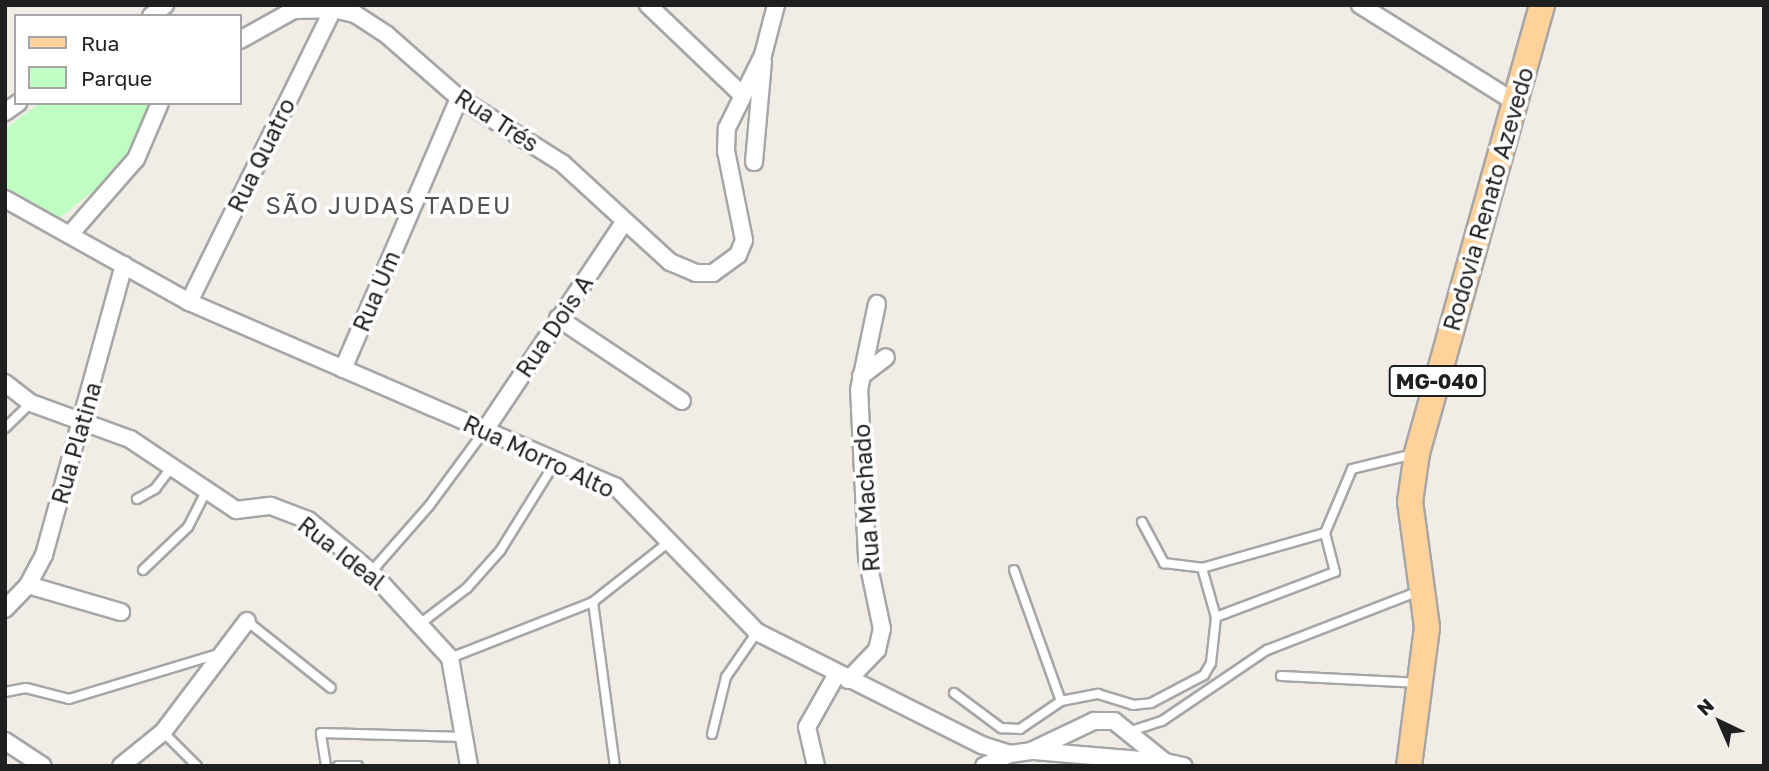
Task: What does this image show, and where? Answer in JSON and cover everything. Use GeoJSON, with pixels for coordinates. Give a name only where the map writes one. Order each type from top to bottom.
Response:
{"type":"FeatureCollection","features":[{"type":"Feature","properties":{"kind":"main road","name":"Rodovia Renato Azevedo"},"geometry":{"type":"LineString","coordinates":[[1409,766],[1427,627],[1410,502],[1416,453],[1542,5]]}},
{"type":"Feature","properties":{"kind":"street"},"geometry":{"type":"LineString","coordinates":[[648,5],[741,94],[763,55]]}},
{"type":"Feature","properties":{"kind":"street"},"geometry":{"type":"LineString","coordinates":[[754,162],[763,55],[776,5]]}},
{"type":"Feature","properties":{"kind":"street"},"geometry":{"type":"LineString","coordinates":[[1360,5],[1516,103]]}},
{"type":"Feature","properties":{"kind":"street","name":"Rua Trés"},"geometry":{"type":"LineString","coordinates":[[242,39],[294,10],[332,9],[355,14],[387,35],[460,98],[562,163],[624,222],[681,269],[713,274],[738,255],[744,240],[726,151],[727,128],[741,94]]}},
{"type":"Feature","properties":{"kind":"street","name":"Rua Quatro"},"geometry":{"type":"LineString","coordinates":[[189,302],[332,9]]}},
{"type":"Feature","properties":{"kind":"street","name":"Rua Um"},"geometry":{"type":"LineString","coordinates":[[343,369],[460,98]]}},
{"type":"Feature","properties":{"kind":"street"},"geometry":{"type":"LineString","coordinates":[[72,232],[136,159],[159,105]]}},
{"type":"Feature","properties":{"kind":"street","name":"Rua Morro Alto"},"geometry":{"type":"LineString","coordinates":[[5,199],[72,232],[189,302],[616,487],[757,632],[982,745],[1010,754],[1031,751],[1094,721],[1114,721],[1131,731],[1165,762]]}},
{"type":"Feature","properties":{"kind":"street","name":"Rua Dois A"},"geometry":{"type":"LineString","coordinates":[[485,430],[624,222]]}},
{"type":"Feature","properties":{"kind":"street","name":"Rua Platina"},"geometry":{"type":"LineString","coordinates":[[5,610],[28,585],[44,555],[124,265]]}},
{"type":"Feature","properties":{"kind":"street","name":"Rua Machado"},"geometry":{"type":"LineString","coordinates":[[816,766],[807,727],[842,677],[877,650],[882,629],[867,557],[861,376],[877,304]]}},
{"type":"Feature","properties":{"kind":"street"},"geometry":{"type":"LineString","coordinates":[[558,318],[682,401]]}},
{"type":"Feature","properties":{"kind":"street"},"geometry":{"type":"LineString","coordinates":[[861,376],[886,357]]}},
{"type":"Feature","properties":{"kind":"street","name":"Rua Ideal"},"geometry":{"type":"LineString","coordinates":[[5,383],[31,403],[83,419],[130,439],[205,494],[236,510],[271,506],[308,520],[372,572],[450,658],[468,766]]}},
{"type":"Feature","properties":{"kind":"street"},"geometry":{"type":"LineString","coordinates":[[28,585],[121,612]]}},
{"type":"Feature","properties":{"kind":"street"},"geometry":{"type":"LineString","coordinates":[[121,766],[163,732],[247,621]]}},
{"type":"Feature","properties":{"kind":"street"},"geometry":{"type":"LineString","coordinates":[[5,741],[43,766]]}},
{"type":"Feature","properties":{"kind":"street"},"geometry":{"type":"LineString","coordinates":[[1031,751],[1165,762],[1184,766]]}},
{"type":"Feature","properties":{"kind":"street"},"geometry":{"type":"LineString","coordinates":[[984,766],[1010,754]]}},
{"type":"Feature","properties":{"kind":"lane"},"geometry":{"type":"LineString","coordinates":[[5,429],[31,403]]}},
{"type":"Feature","properties":{"kind":"lane"},"geometry":{"type":"LineString","coordinates":[[372,572],[429,506],[485,430]]}},
{"type":"Feature","properties":{"kind":"lane"},"geometry":{"type":"LineString","coordinates":[[1216,617],[1335,572],[1325,533],[1352,469],[1416,453]]}},
{"type":"Feature","properties":{"kind":"lane"},"geometry":{"type":"LineString","coordinates":[[421,623],[467,588],[500,551],[556,461]]}},
{"type":"Feature","properties":{"kind":"lane"},"geometry":{"type":"LineString","coordinates":[[137,499],[155,489],[170,468]]}},
{"type":"Feature","properties":{"kind":"lane"},"geometry":{"type":"LineString","coordinates":[[143,570],[188,527],[205,494]]}},
{"type":"Feature","properties":{"kind":"lane"},"geometry":{"type":"LineString","coordinates":[[1142,522],[1164,563],[1202,568],[1325,533]]}},
{"type":"Feature","properties":{"kind":"lane"},"geometry":{"type":"LineString","coordinates":[[450,658],[593,603],[669,542]]}},
{"type":"Feature","properties":{"kind":"lane"},"geometry":{"type":"LineString","coordinates":[[954,693],[1001,728],[1020,729],[1061,701],[1098,694],[1133,705],[1151,703],[1204,675],[1211,663],[1216,617],[1202,568]]}},
{"type":"Feature","properties":{"kind":"lane"},"geometry":{"type":"LineString","coordinates":[[1014,569],[1061,701]]}},
{"type":"Feature","properties":{"kind":"lane"},"geometry":{"type":"LineString","coordinates":[[1131,731],[1162,721],[1267,650],[1422,590]]}},
{"type":"Feature","properties":{"kind":"lane"},"geometry":{"type":"LineString","coordinates":[[593,603],[615,766]]}},
{"type":"Feature","properties":{"kind":"lane"},"geometry":{"type":"LineString","coordinates":[[247,621],[331,688]]}},
{"type":"Feature","properties":{"kind":"lane"},"geometry":{"type":"LineString","coordinates":[[712,734],[726,677],[757,632]]}},
{"type":"Feature","properties":{"kind":"lane"},"geometry":{"type":"LineString","coordinates":[[5,692],[26,688],[69,699],[222,653]]}},
{"type":"Feature","properties":{"kind":"lane"},"geometry":{"type":"LineString","coordinates":[[1281,676],[1420,683]]}},
{"type":"Feature","properties":{"kind":"lane"},"geometry":{"type":"LineString","coordinates":[[163,732],[197,766]]}},
{"type":"Feature","properties":{"kind":"lane"},"geometry":{"type":"LineString","coordinates":[[326,766],[321,733],[465,737]]}},
{"type":"Feature","properties":{"kind":"lane"},"geometry":{"type":"LineString","coordinates":[[338,766],[358,766]]}},
{"type":"Feature","properties":{"kind":"green space"},"geometry":{"type":"Polygon","coordinates":[[[37,105],[153,105],[131,160],[60,218],[5,190],[5,129],[37,105]]]}},
{"type":"Feature","properties":{"kind":"district","name":"SÃO JUDAS TADEU"},"geometry":{"type":"Point","coordinates":[389,205]}}]}
